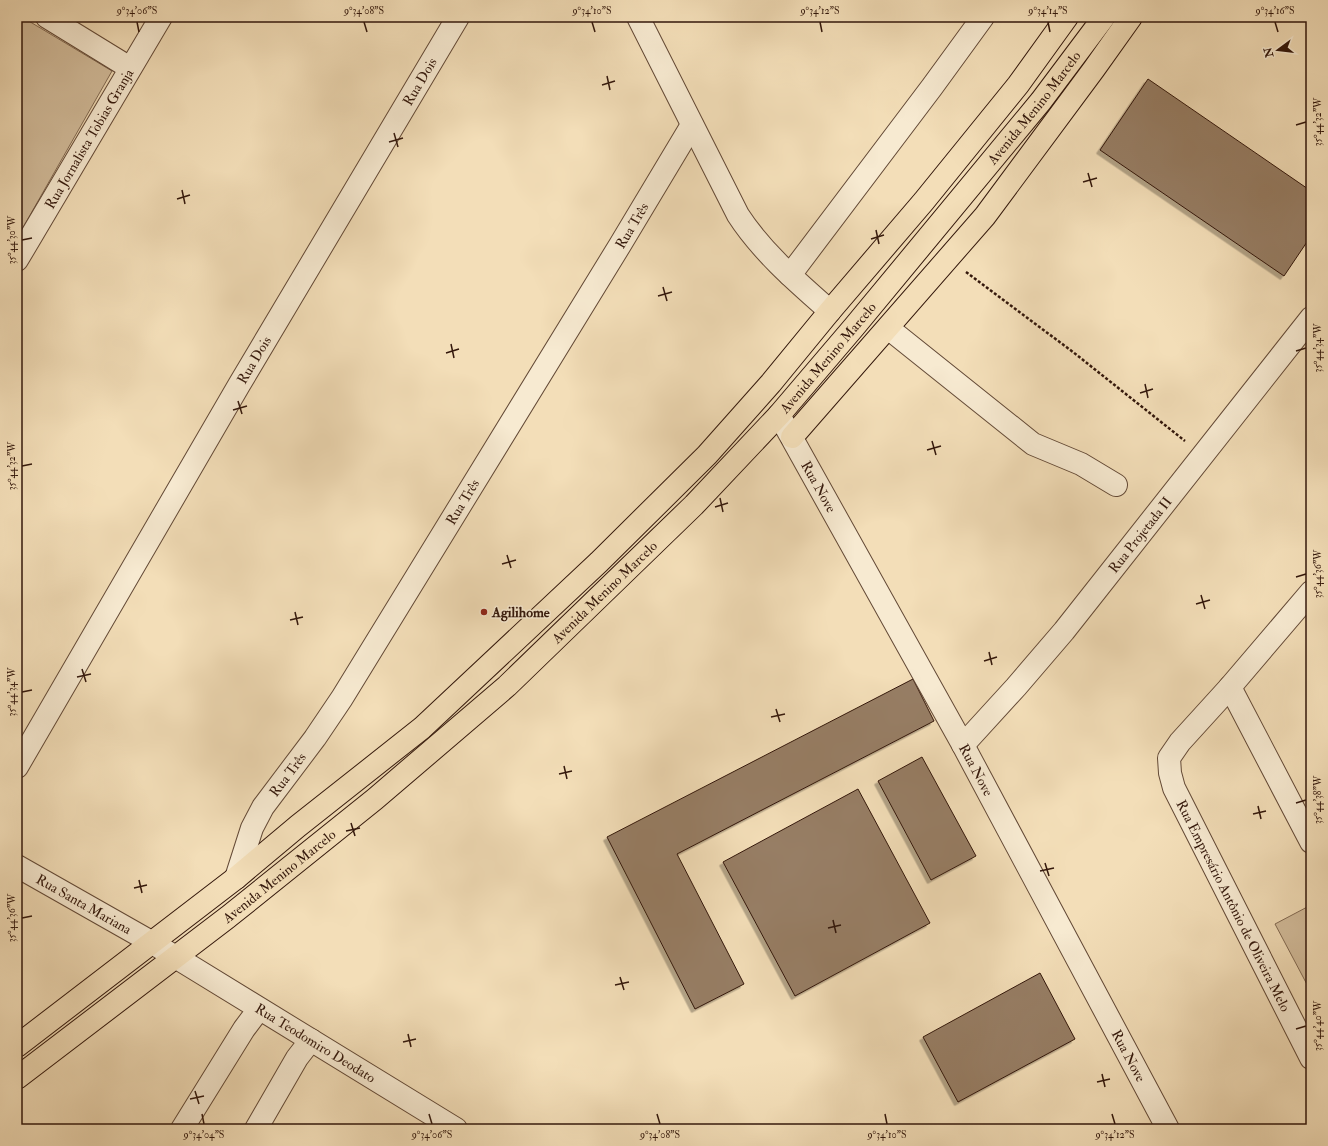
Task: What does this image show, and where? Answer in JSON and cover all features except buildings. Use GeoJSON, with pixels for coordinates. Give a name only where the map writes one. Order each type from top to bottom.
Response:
{"type":"FeatureCollection","features":[{"type":"Feature","properties":{"kind":"main road","name":"Avenida Menino Marcelo"},"geometry":{"type":"LineString","coordinates":[[17,1046],[236,878],[298,826],[422,728],[599,562],[707,455],[771,383],[924,201],[1013,91],[1067,17]]}},
{"type":"Feature","properties":{"kind":"main road","name":"Avenida Menino Marcelo"},"geometry":{"type":"LineString","coordinates":[[17,1078],[228,917],[375,799],[507,686],[694,505],[779,414],[1041,101],[1104,17]]}},
{"type":"Feature","properties":{"kind":"main road"},"geometry":{"type":"LineString","coordinates":[[792,437],[985,216],[1131,17]]}},
{"type":"Feature","properties":{"kind":"main road"},"geometry":{"type":"LineString","coordinates":[[908,260],[965,240]]}},
{"type":"Feature","properties":{"kind":"street"},"geometry":{"type":"LineString","coordinates":[[47,17],[130,68]]}},
{"type":"Feature","properties":{"kind":"street","name":"Rua Jornalista Tobias Granja"},"geometry":{"type":"LineString","coordinates":[[17,260],[161,17]]}},
{"type":"Feature","properties":{"kind":"street","name":"Rua Dois"},"geometry":{"type":"LineString","coordinates":[[17,767],[243,378],[458,17]]}},
{"type":"Feature","properties":{"kind":"street"},"geometry":{"type":"LineString","coordinates":[[638,17],[738,215],[750,234],[790,275],[830,311]]}},
{"type":"Feature","properties":{"kind":"street"},"geometry":{"type":"LineString","coordinates":[[790,275],[983,17]]}},
{"type":"Feature","properties":{"kind":"street","name":"Rua Três"},"geometry":{"type":"LineString","coordinates":[[236,878],[252,828],[263,807],[315,738],[342,698],[692,125]]}},
{"type":"Feature","properties":{"kind":"street","name":"Rua Projetada II"},"geometry":{"type":"LineString","coordinates":[[963,745],[1016,687],[1064,631],[1311,318]]}},
{"type":"Feature","properties":{"kind":"street"},"geometry":{"type":"LineString","coordinates":[[888,328],[1033,444],[1081,464],[1116,485]]}},
{"type":"Feature","properties":{"kind":"street","name":"Rua Nove"},"geometry":{"type":"LineString","coordinates":[[779,414],[963,745],[1168,1129]]}},
{"type":"Feature","properties":{"kind":"street"},"geometry":{"type":"LineString","coordinates":[[1311,592],[1230,687],[1311,842]]}},
{"type":"Feature","properties":{"kind":"street","name":"Rua Empresário Antônio de Oliveira Melo"},"geometry":{"type":"LineString","coordinates":[[1230,687],[1180,742],[1169,758],[1170,773],[1174,788],[1311,1058]]}},
{"type":"Feature","properties":{"kind":"street","name":"Rua Santa Mariana"},"geometry":{"type":"LineString","coordinates":[[17,866],[152,942],[175,957]]}},
{"type":"Feature","properties":{"kind":"street","name":"Rua Teodomiro Deodato"},"geometry":{"type":"LineString","coordinates":[[175,957],[456,1129]]}},
{"type":"Feature","properties":{"kind":"street"},"geometry":{"type":"LineString","coordinates":[[182,1129],[244,1029],[259,1009]]}},
{"type":"Feature","properties":{"kind":"street"},"geometry":{"type":"LineString","coordinates":[[256,1129],[297,1058],[311,1040]]}},
{"type":"Feature","properties":{"kind":"path"},"geometry":{"type":"LineString","coordinates":[[948,259],[1073,352],[1203,455]]}},
{"type":"Feature","properties":{"kind":"shaded area"},"geometry":{"type":"Polygon","coordinates":[[[17,17],[22,17],[112,71],[17,238],[17,17]]]}},
{"type":"Feature","properties":{"kind":"shaded area"},"geometry":{"type":"Polygon","coordinates":[[[1311,905],[1311,992],[1275,924],[1311,905]]]}},
{"type":"Feature","properties":{"kind":"place","name":"Agilihome"},"geometry":{"type":"Point","coordinates":[484,612]}}]}
